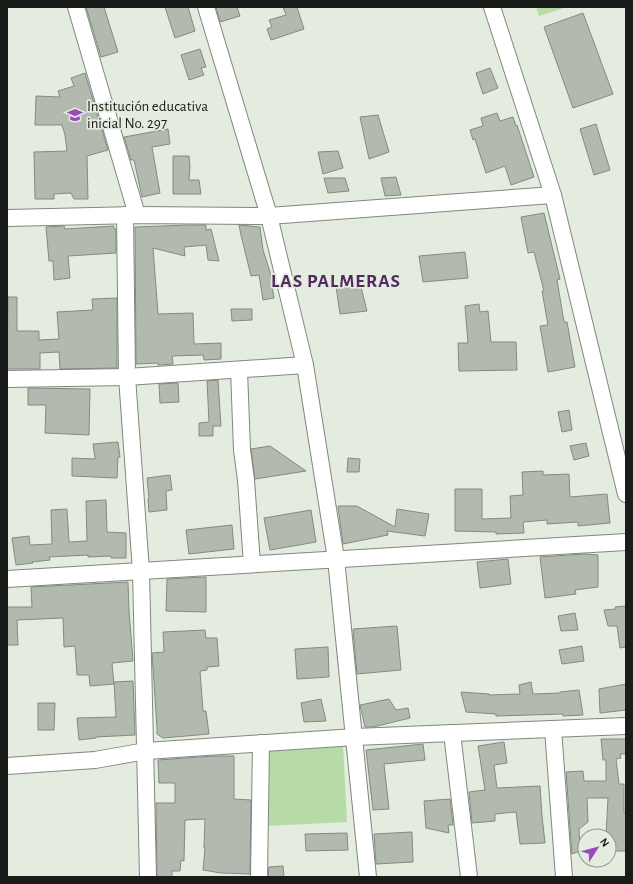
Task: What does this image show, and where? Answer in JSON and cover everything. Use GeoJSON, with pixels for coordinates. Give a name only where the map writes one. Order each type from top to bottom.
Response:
{"type":"FeatureCollection","features":[{"type":"Feature","properties":{"kind":"street"},"geometry":{"type":"LineString","coordinates":[[76,7],[131,215],[127,377],[140,570],[146,751],[148,877]]}},
{"type":"Feature","properties":{"kind":"street"},"geometry":{"type":"LineString","coordinates":[[206,7],[269,216],[305,365],[336,559],[368,877]]}},
{"type":"Feature","properties":{"kind":"street"},"geometry":{"type":"LineString","coordinates":[[492,7],[553,196],[626,494]]}},
{"type":"Feature","properties":{"kind":"street"},"geometry":{"type":"LineString","coordinates":[[7,218],[131,215],[269,216],[553,196]]}},
{"type":"Feature","properties":{"kind":"street"},"geometry":{"type":"LineString","coordinates":[[7,379],[127,377],[305,365]]}},
{"type":"Feature","properties":{"kind":"street"},"geometry":{"type":"LineString","coordinates":[[239,370],[242,450],[246,480],[252,564]]}},
{"type":"Feature","properties":{"kind":"street"},"geometry":{"type":"LineString","coordinates":[[7,579],[626,542]]}},
{"type":"Feature","properties":{"kind":"street"},"geometry":{"type":"LineString","coordinates":[[7,766],[95,760],[146,751],[354,737],[626,726]]}},
{"type":"Feature","properties":{"kind":"street"},"geometry":{"type":"LineString","coordinates":[[553,729],[564,877]]}},
{"type":"Feature","properties":{"kind":"street"},"geometry":{"type":"LineString","coordinates":[[452,733],[469,877]]}},
{"type":"Feature","properties":{"kind":"street"},"geometry":{"type":"LineString","coordinates":[[259,877],[261,744]]}},
{"type":"Feature","properties":{"kind":"green space"},"geometry":{"type":"Polygon","coordinates":[[[536,7],[567,7],[539,16],[536,7]]]}},
{"type":"Feature","properties":{"kind":"green space"},"geometry":{"type":"Polygon","coordinates":[[[343,744],[347,822],[266,826],[262,748],[343,744]]]}},
{"type":"Feature","properties":{"kind":"building"},"geometry":{"type":"Polygon","coordinates":[[[86,7],[104,7],[118,52],[101,57],[86,7]]]}},
{"type":"Feature","properties":{"kind":"building"},"geometry":{"type":"Polygon","coordinates":[[[165,7],[188,7],[195,31],[175,38],[165,7]]]}},
{"type":"Feature","properties":{"kind":"building"},"geometry":{"type":"Polygon","coordinates":[[[216,7],[237,7],[240,16],[220,22],[216,7]]]}},
{"type":"Feature","properties":{"kind":"building"},"geometry":{"type":"Polygon","coordinates":[[[283,7],[297,7],[304,29],[271,40],[267,29],[272,27],[269,20],[286,15],[283,7]]]}},
{"type":"Feature","properties":{"kind":"building"},"geometry":{"type":"Polygon","coordinates":[[[583,13],[613,94],[573,108],[544,27],[583,13]]]}},
{"type":"Feature","properties":{"kind":"building"},"geometry":{"type":"Polygon","coordinates":[[[200,49],[206,67],[201,68],[204,75],[189,80],[181,55],[200,49]]]}},
{"type":"Feature","properties":{"kind":"building"},"geometry":{"type":"Polygon","coordinates":[[[490,68],[498,88],[483,94],[476,73],[490,68]]]}},
{"type":"Feature","properties":{"kind":"building"},"geometry":{"type":"Polygon","coordinates":[[[85,73],[108,150],[87,156],[88,199],[74,199],[71,193],[54,194],[54,199],[35,199],[34,152],[67,151],[62,125],[35,125],[36,96],[60,97],[58,91],[74,86],[71,78],[85,73]]]}},
{"type":"Feature","properties":{"kind":"building"},"geometry":{"type":"Polygon","coordinates":[[[497,113],[500,121],[513,117],[534,177],[511,185],[505,166],[486,173],[475,139],[473,140],[470,130],[483,126],[481,118],[497,113]]]}},
{"type":"Feature","properties":{"kind":"building"},"geometry":{"type":"Polygon","coordinates":[[[378,115],[389,152],[369,159],[360,117],[378,115]]]}},
{"type":"Feature","properties":{"kind":"building"},"geometry":{"type":"Polygon","coordinates":[[[596,124],[610,170],[594,175],[580,129],[596,124]]]}},
{"type":"Feature","properties":{"kind":"building"},"geometry":{"type":"Polygon","coordinates":[[[168,129],[170,144],[152,147],[160,193],[142,197],[134,160],[131,160],[124,137],[168,129]]]}},
{"type":"Feature","properties":{"kind":"building"},"geometry":{"type":"Polygon","coordinates":[[[338,151],[343,168],[323,174],[318,152],[338,151]]]}},
{"type":"Feature","properties":{"kind":"building"},"geometry":{"type":"Polygon","coordinates":[[[173,156],[189,156],[189,180],[199,180],[201,194],[173,194],[173,156]]]}},
{"type":"Feature","properties":{"kind":"building"},"geometry":{"type":"Polygon","coordinates":[[[396,177],[401,195],[385,196],[381,178],[396,177]]]}},
{"type":"Feature","properties":{"kind":"building"},"geometry":{"type":"Polygon","coordinates":[[[324,178],[345,178],[349,191],[328,193],[324,178]]]}},
{"type":"Feature","properties":{"kind":"building"},"geometry":{"type":"Polygon","coordinates":[[[544,213],[560,279],[557,280],[564,322],[567,322],[575,367],[548,372],[540,326],[548,325],[542,291],[544,291],[534,252],[528,253],[521,217],[544,213]]]}},
{"type":"Feature","properties":{"kind":"building"},"geometry":{"type":"Polygon","coordinates":[[[206,225],[206,230],[211,229],[219,261],[208,260],[206,245],[184,247],[185,256],[153,248],[158,314],[193,313],[194,344],[221,343],[221,359],[204,360],[203,355],[172,356],[173,364],[136,364],[135,227],[206,225]]]}},
{"type":"Feature","properties":{"kind":"building"},"geometry":{"type":"Polygon","coordinates":[[[239,225],[260,227],[263,250],[270,272],[274,298],[263,300],[259,275],[251,276],[239,225]]]}},
{"type":"Feature","properties":{"kind":"building"},"geometry":{"type":"Polygon","coordinates":[[[64,226],[65,229],[114,226],[114,229],[116,229],[116,253],[68,256],[70,278],[54,280],[53,261],[49,261],[46,227],[64,226]]]}},
{"type":"Feature","properties":{"kind":"building"},"geometry":{"type":"Polygon","coordinates":[[[465,252],[468,278],[423,282],[419,256],[465,252]]]}},
{"type":"Feature","properties":{"kind":"building"},"geometry":{"type":"Polygon","coordinates":[[[360,283],[367,311],[340,314],[336,286],[360,283]]]}},
{"type":"Feature","properties":{"kind":"building"},"geometry":{"type":"Polygon","coordinates":[[[8,297],[17,297],[17,331],[39,331],[39,340],[59,339],[57,312],[93,310],[92,299],[117,298],[117,368],[60,369],[59,352],[40,353],[40,369],[7,369],[8,297]]]}},
{"type":"Feature","properties":{"kind":"building"},"geometry":{"type":"Polygon","coordinates":[[[479,304],[480,312],[488,311],[491,342],[516,342],[517,370],[459,371],[458,343],[468,343],[465,306],[479,304]]]}},
{"type":"Feature","properties":{"kind":"building"},"geometry":{"type":"Polygon","coordinates":[[[231,309],[252,309],[252,320],[232,321],[231,309]]]}},
{"type":"Feature","properties":{"kind":"building"},"geometry":{"type":"Polygon","coordinates":[[[218,380],[221,426],[213,426],[213,436],[199,436],[199,423],[209,422],[207,381],[218,380]]]}},
{"type":"Feature","properties":{"kind":"building"},"geometry":{"type":"Polygon","coordinates":[[[178,383],[179,402],[160,403],[159,384],[178,383]]]}},
{"type":"Feature","properties":{"kind":"building"},"geometry":{"type":"Polygon","coordinates":[[[28,388],[90,389],[89,435],[45,433],[46,405],[28,405],[28,388]]]}},
{"type":"Feature","properties":{"kind":"building"},"geometry":{"type":"Polygon","coordinates":[[[569,410],[572,430],[562,432],[558,412],[569,410]]]}},
{"type":"Feature","properties":{"kind":"building"},"geometry":{"type":"Polygon","coordinates":[[[118,442],[120,457],[118,457],[117,478],[72,476],[72,458],[95,459],[93,444],[118,442]]]}},
{"type":"Feature","properties":{"kind":"building"},"geometry":{"type":"Polygon","coordinates":[[[586,443],[589,456],[574,460],[570,446],[586,443]]]}},
{"type":"Feature","properties":{"kind":"building"},"geometry":{"type":"Polygon","coordinates":[[[270,446],[306,471],[255,479],[251,449],[270,446]]]}},
{"type":"Feature","properties":{"kind":"building"},"geometry":{"type":"Polygon","coordinates":[[[348,458],[360,459],[359,472],[347,472],[348,458]]]}},
{"type":"Feature","properties":{"kind":"building"},"geometry":{"type":"Polygon","coordinates":[[[543,471],[543,475],[569,474],[570,497],[607,494],[610,523],[578,526],[578,522],[547,524],[547,520],[523,522],[524,533],[496,534],[496,532],[455,531],[455,489],[482,489],[482,519],[511,518],[510,496],[523,495],[522,472],[543,471]]]}},
{"type":"Feature","properties":{"kind":"building"},"geometry":{"type":"Polygon","coordinates":[[[170,475],[172,490],[166,491],[167,510],[149,512],[147,478],[170,475]]]}},
{"type":"Feature","properties":{"kind":"building"},"geometry":{"type":"Polygon","coordinates":[[[106,500],[107,532],[126,533],[126,558],[111,558],[111,556],[88,557],[88,555],[49,557],[50,560],[16,565],[12,538],[29,536],[30,545],[52,544],[51,510],[67,509],[69,542],[87,541],[86,501],[106,500]]]}},
{"type":"Feature","properties":{"kind":"building"},"geometry":{"type":"Polygon","coordinates":[[[338,506],[357,506],[395,527],[397,509],[429,514],[425,536],[387,531],[388,535],[343,544],[338,506]]]}},
{"type":"Feature","properties":{"kind":"building"},"geometry":{"type":"Polygon","coordinates":[[[311,510],[316,542],[270,550],[264,518],[311,510]]]}},
{"type":"Feature","properties":{"kind":"building"},"geometry":{"type":"Polygon","coordinates":[[[232,525],[234,549],[189,554],[186,530],[232,525]]]}},
{"type":"Feature","properties":{"kind":"building"},"geometry":{"type":"Polygon","coordinates":[[[584,554],[598,555],[598,587],[575,590],[576,594],[545,598],[540,557],[584,554]]]}},
{"type":"Feature","properties":{"kind":"building"},"geometry":{"type":"Polygon","coordinates":[[[508,559],[511,584],[480,588],[477,562],[508,559]]]}},
{"type":"Feature","properties":{"kind":"building"},"geometry":{"type":"Polygon","coordinates":[[[206,577],[206,612],[166,611],[167,579],[206,577]]]}},
{"type":"Feature","properties":{"kind":"building"},"geometry":{"type":"Polygon","coordinates":[[[128,582],[133,661],[112,663],[114,684],[90,686],[89,675],[77,675],[75,646],[64,647],[63,618],[17,620],[18,645],[7,645],[7,607],[32,607],[31,587],[128,582]]]}},
{"type":"Feature","properties":{"kind":"building"},"geometry":{"type":"Polygon","coordinates":[[[626,606],[626,647],[620,648],[617,626],[608,626],[604,610],[626,606]]]}},
{"type":"Feature","properties":{"kind":"building"},"geometry":{"type":"Polygon","coordinates":[[[575,613],[578,630],[561,631],[558,616],[575,613]]]}},
{"type":"Feature","properties":{"kind":"building"},"geometry":{"type":"Polygon","coordinates":[[[397,626],[401,670],[357,674],[353,629],[397,626]]]}},
{"type":"Feature","properties":{"kind":"building"},"geometry":{"type":"Polygon","coordinates":[[[205,630],[206,638],[217,638],[219,666],[207,667],[207,670],[200,671],[203,711],[206,711],[209,734],[163,738],[157,734],[152,653],[164,652],[163,632],[205,630]]]}},
{"type":"Feature","properties":{"kind":"building"},"geometry":{"type":"Polygon","coordinates":[[[582,646],[584,661],[562,664],[559,650],[582,646]]]}},
{"type":"Feature","properties":{"kind":"building"},"geometry":{"type":"Polygon","coordinates":[[[328,647],[329,677],[297,679],[295,649],[328,647]]]}},
{"type":"Feature","properties":{"kind":"building"},"geometry":{"type":"Polygon","coordinates":[[[133,681],[135,735],[96,737],[79,740],[77,718],[116,717],[114,682],[133,681]]]}},
{"type":"Feature","properties":{"kind":"building"},"geometry":{"type":"Polygon","coordinates":[[[531,682],[533,694],[560,693],[579,690],[583,715],[563,716],[563,714],[496,716],[496,714],[466,712],[461,692],[489,695],[520,694],[519,685],[531,682]]]}},
{"type":"Feature","properties":{"kind":"building"},"geometry":{"type":"Polygon","coordinates":[[[626,684],[626,710],[600,713],[599,689],[626,684]]]}},
{"type":"Feature","properties":{"kind":"building"},"geometry":{"type":"Polygon","coordinates":[[[321,699],[326,721],[304,722],[301,703],[321,699]]]}},
{"type":"Feature","properties":{"kind":"building"},"geometry":{"type":"Polygon","coordinates":[[[389,699],[396,710],[408,708],[410,718],[373,727],[365,727],[360,705],[389,699]]]}},
{"type":"Feature","properties":{"kind":"building"},"geometry":{"type":"Polygon","coordinates":[[[38,703],[55,703],[54,730],[38,730],[38,703]]]}},
{"type":"Feature","properties":{"kind":"building"},"geometry":{"type":"Polygon","coordinates":[[[601,739],[626,739],[626,754],[620,754],[621,758],[616,759],[619,784],[624,784],[626,851],[617,851],[617,828],[606,828],[608,798],[587,798],[588,822],[580,828],[577,828],[577,852],[572,854],[566,772],[583,771],[584,781],[606,781],[606,760],[603,760],[601,739]]]}},
{"type":"Feature","properties":{"kind":"building"},"geometry":{"type":"Polygon","coordinates":[[[504,742],[507,763],[494,765],[497,788],[540,786],[545,843],[520,844],[516,812],[495,814],[495,821],[472,823],[469,792],[485,790],[478,746],[504,742]]]}},
{"type":"Feature","properties":{"kind":"building"},"geometry":{"type":"Polygon","coordinates":[[[423,744],[425,760],[384,764],[389,809],[373,810],[366,750],[423,744]]]}},
{"type":"Feature","properties":{"kind":"building"},"geometry":{"type":"Polygon","coordinates":[[[234,756],[234,799],[251,800],[250,874],[221,873],[203,870],[205,819],[185,820],[184,861],[181,860],[180,871],[172,871],[172,877],[157,877],[156,803],[175,803],[175,783],[159,783],[158,760],[234,756]]]}},
{"type":"Feature","properties":{"kind":"building"},"geometry":{"type":"Polygon","coordinates":[[[450,799],[453,825],[448,825],[449,833],[426,828],[424,801],[450,799]]]}},
{"type":"Feature","properties":{"kind":"building"},"geometry":{"type":"Polygon","coordinates":[[[412,832],[413,862],[376,864],[374,834],[412,832]]]}},
{"type":"Feature","properties":{"kind":"building"},"geometry":{"type":"Polygon","coordinates":[[[347,833],[348,850],[306,851],[305,834],[347,833]]]}},
{"type":"Feature","properties":{"kind":"building"},"geometry":{"type":"Polygon","coordinates":[[[283,866],[284,877],[268,877],[269,867],[283,866]]]}},
{"type":"Feature","properties":{"kind":"place","name":"Institución educativa inicial No. 297"},"geometry":{"type":"Point","coordinates":[75,115]}},
{"type":"Feature","properties":{"kind":"district","name":"LAS PALMERAS"},"geometry":{"type":"Point","coordinates":[336,280]}}]}
